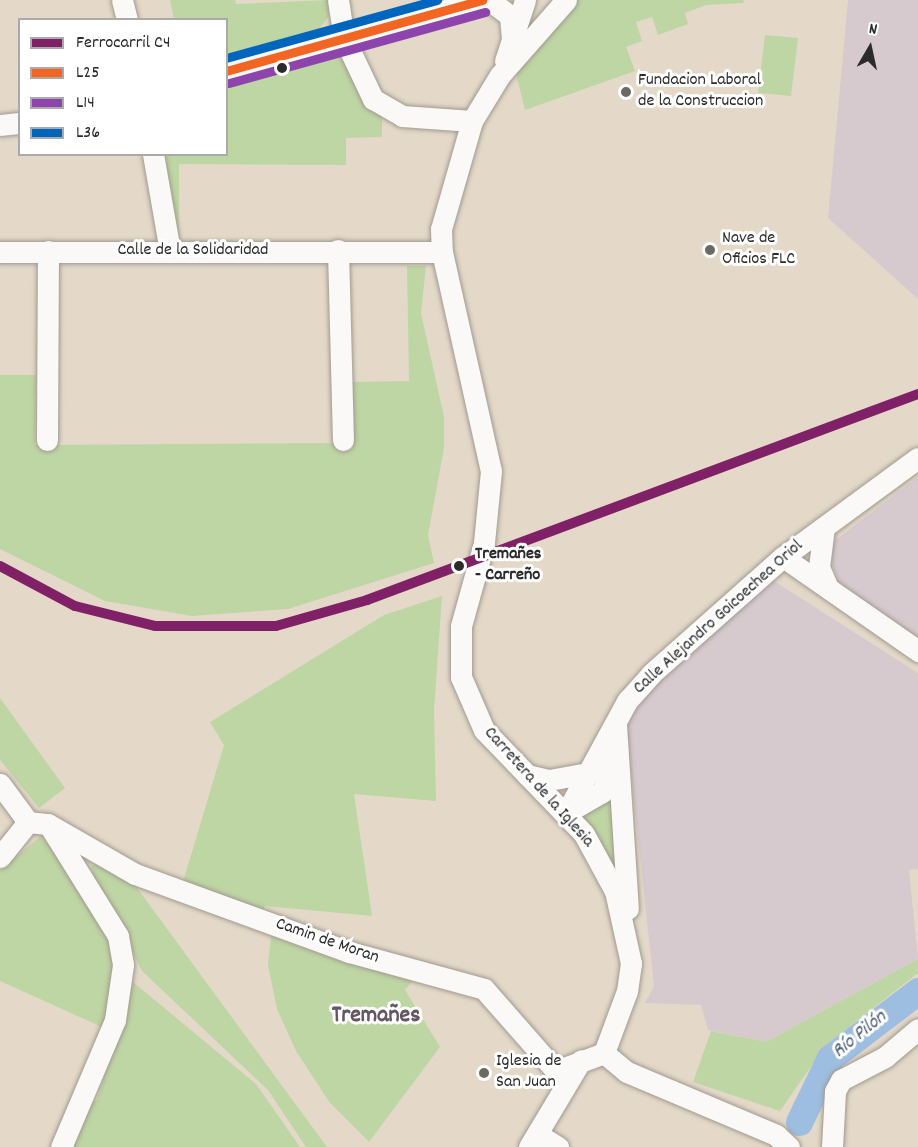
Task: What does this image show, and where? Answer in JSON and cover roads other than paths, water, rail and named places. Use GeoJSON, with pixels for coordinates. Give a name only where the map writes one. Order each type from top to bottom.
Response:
{"type":"FeatureCollection","features":[{"type":"Feature","properties":{"kind":"street"},"geometry":{"type":"LineString","coordinates":[[122,0],[126,18]]}},
{"type":"Feature","properties":{"kind":"street"},"geometry":{"type":"LineString","coordinates":[[338,0],[344,38],[360,81],[390,112],[472,121]]}},
{"type":"Feature","properties":{"kind":"street"},"geometry":{"type":"LineString","coordinates":[[228,70],[344,38],[433,6],[482,0]]}},
{"type":"Feature","properties":{"kind":"street"},"geometry":{"type":"LineString","coordinates":[[489,0],[510,16],[513,50]]}},
{"type":"Feature","properties":{"kind":"street","name":"Carretera de la Iglesia"},"geometry":{"type":"LineString","coordinates":[[513,50],[525,0]]}},
{"type":"Feature","properties":{"kind":"street","name":"Carretera de la Iglesia"},"geometry":{"type":"LineString","coordinates":[[535,0],[500,75],[472,121],[450,185],[442,252],[491,471],[484,543],[469,594],[459,651],[467,700],[503,754],[566,813],[597,855],[628,937],[627,991],[604,1053]]}},
{"type":"Feature","properties":{"kind":"street","name":"Carretera de la Iglesia"},"geometry":{"type":"LineString","coordinates":[[513,50],[566,0]]}},
{"type":"Feature","properties":{"kind":"street"},"geometry":{"type":"LineString","coordinates":[[0,125],[18,123]]}},
{"type":"Feature","properties":{"kind":"street"},"geometry":{"type":"LineString","coordinates":[[153,156],[170,251]]}},
{"type":"Feature","properties":{"kind":"street"},"geometry":{"type":"LineString","coordinates":[[338,250],[343,440]]}},
{"type":"Feature","properties":{"kind":"street","name":"Calle de la Solidaridad"},"geometry":{"type":"LineString","coordinates":[[0,252],[338,250],[442,252]]}},
{"type":"Feature","properties":{"kind":"street"},"geometry":{"type":"LineString","coordinates":[[48,251],[48,440]]}},
{"type":"Feature","properties":{"kind":"street","name":"Calle Alejandro Goicoechea Oriol"},"geometry":{"type":"LineString","coordinates":[[566,813],[583,774],[616,722],[651,674],[783,557],[918,458]]}},
{"type":"Feature","properties":{"kind":"street"},"geometry":{"type":"LineString","coordinates":[[824,527],[819,567],[828,588]]}},
{"type":"Feature","properties":{"kind":"street"},"geometry":{"type":"LineString","coordinates":[[783,557],[918,651]]}},
{"type":"Feature","properties":{"kind":"street"},"geometry":{"type":"LineString","coordinates":[[616,722],[616,756],[628,937]]}},
{"type":"Feature","properties":{"kind":"street"},"geometry":{"type":"LineString","coordinates":[[566,813],[602,792],[616,756]]}},
{"type":"Feature","properties":{"kind":"street"},"geometry":{"type":"LineString","coordinates":[[527,775],[549,780],[583,774]]}},
{"type":"Feature","properties":{"kind":"street"},"geometry":{"type":"LineString","coordinates":[[0,784],[38,823],[118,936],[123,965],[115,1020],[61,1147]]}},
{"type":"Feature","properties":{"kind":"street"},"geometry":{"type":"LineString","coordinates":[[0,857],[38,823]]}},
{"type":"Feature","properties":{"kind":"street","name":"Camin de Moran"},"geometry":{"type":"LineString","coordinates":[[38,823],[135,874],[349,952],[484,989],[556,1071],[604,1053]]}},
{"type":"Feature","properties":{"kind":"street"},"geometry":{"type":"LineString","coordinates":[[832,1147],[835,1091],[841,1080],[885,1058],[918,1029]]}},
{"type":"Feature","properties":{"kind":"street"},"geometry":{"type":"LineString","coordinates":[[604,1053],[627,1072],[776,1136],[789,1147]]}},
{"type":"Feature","properties":{"kind":"street"},"geometry":{"type":"LineString","coordinates":[[558,1147],[533,1141],[581,1060]]}},
{"type":"Feature","properties":{"kind":"waterway","name":"Río Pilón"},"geometry":{"type":"LineString","coordinates":[[799,1122],[830,1058],[918,991]]}},
{"type":"Feature","properties":{"kind":"rail line","name":"C4"},"geometry":{"type":"LineString","coordinates":[[0,566],[75,606],[155,626],[276,626],[367,600],[918,394]]}},
{"type":"Feature","properties":{"kind":"place","name":"Fundacion Laboral de la Construccion"},"geometry":{"type":"Point","coordinates":[626,92]}},
{"type":"Feature","properties":{"kind":"place","name":"Nave de Oficios FLC"},"geometry":{"type":"Point","coordinates":[710,250]}},
{"type":"Feature","properties":{"kind":"place","name":"Tremañes - Carreño"},"geometry":{"type":"Point","coordinates":[459,566]}},
{"type":"Feature","properties":{"kind":"place","name":"Iglesia de San Juan"},"geometry":{"type":"Point","coordinates":[484,1073]}},
{"type":"Feature","properties":{"kind":"district","name":"Tremañes"},"geometry":{"type":"Point","coordinates":[376,1017]}}]}
